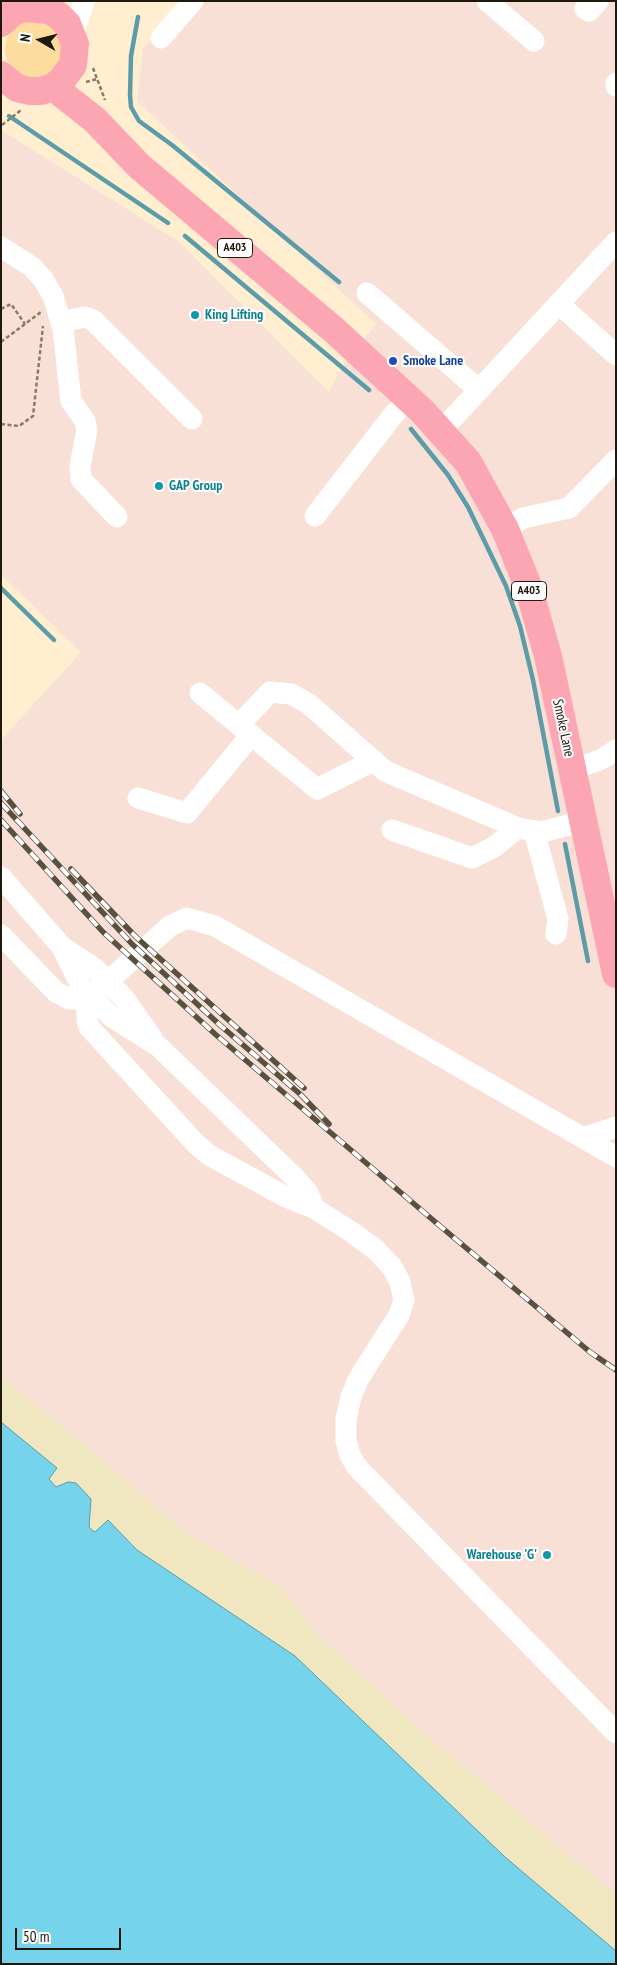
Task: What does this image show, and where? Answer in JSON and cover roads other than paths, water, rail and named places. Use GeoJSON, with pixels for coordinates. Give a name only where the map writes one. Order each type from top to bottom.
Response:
{"type":"FeatureCollection","features":[{"type":"Feature","properties":{"kind":"highway"},"geometry":{"type":"LineString","coordinates":[[2,21],[24,8],[43,4],[67,24],[73,35]]}},
{"type":"Feature","properties":{"kind":"highway","name":"A403"},"geometry":{"type":"LineString","coordinates":[[73,35],[76,55],[73,65]]}},
{"type":"Feature","properties":{"kind":"highway"},"geometry":{"type":"LineString","coordinates":[[3,82],[29,91],[41,91],[53,87],[61,81],[73,65]]}},
{"type":"Feature","properties":{"kind":"highway","name":"Smoke Lane"},"geometry":{"type":"LineString","coordinates":[[73,65],[101,112],[139,166],[334,330],[409,399],[468,462],[505,529],[528,586],[548,656],[616,974]]}},
{"type":"Feature","properties":{"kind":"highway","name":"Smoke Lane"},"geometry":{"type":"LineString","coordinates":[[53,87],[101,112]]}},
{"type":"Feature","properties":{"kind":"street"},"geometry":{"type":"LineString","coordinates":[[73,35],[84,1]]}},
{"type":"Feature","properties":{"kind":"street"},"geometry":{"type":"LineString","coordinates":[[161,38],[193,1]]}},
{"type":"Feature","properties":{"kind":"street"},"geometry":{"type":"LineString","coordinates":[[487,1],[534,41]]}},
{"type":"Feature","properties":{"kind":"street"},"geometry":{"type":"LineString","coordinates":[[441,431],[616,242]]}},
{"type":"Feature","properties":{"kind":"street"},"geometry":{"type":"LineString","coordinates":[[1,247],[32,267],[43,279],[53,296],[50,321],[68,356],[71,400],[85,421],[87,430],[80,466],[81,479],[118,517]]}},
{"type":"Feature","properties":{"kind":"street"},"geometry":{"type":"LineString","coordinates":[[367,293],[479,390]]}},
{"type":"Feature","properties":{"kind":"street"},"geometry":{"type":"LineString","coordinates":[[559,304],[616,356]]}},
{"type":"Feature","properties":{"kind":"street"},"geometry":{"type":"LineString","coordinates":[[50,321],[84,317],[92,320],[192,419]]}},
{"type":"Feature","properties":{"kind":"street"},"geometry":{"type":"LineString","coordinates":[[315,516],[394,414],[409,399]]}},
{"type":"Feature","properties":{"kind":"street"},"geometry":{"type":"LineString","coordinates":[[505,529],[524,518],[569,508],[616,460]]}},
{"type":"Feature","properties":{"kind":"street"},"geometry":{"type":"LineString","coordinates":[[138,798],[187,813],[270,692],[291,694],[309,704],[385,771],[526,829],[542,832],[583,821]]}},
{"type":"Feature","properties":{"kind":"street"},"geometry":{"type":"LineString","coordinates":[[200,693],[318,789],[373,761]]}},
{"type":"Feature","properties":{"kind":"street"},"geometry":{"type":"LineString","coordinates":[[572,770],[602,759],[616,750]]}},
{"type":"Feature","properties":{"kind":"street"},"geometry":{"type":"LineString","coordinates":[[392,830],[472,858],[526,829]]}},
{"type":"Feature","properties":{"kind":"street"},"geometry":{"type":"LineString","coordinates":[[526,829],[558,919],[556,934]]}},
{"type":"Feature","properties":{"kind":"street"},"geometry":{"type":"LineString","coordinates":[[1,877],[62,947],[94,966],[124,998],[158,1046],[292,1176],[308,1193],[314,1208]]}},
{"type":"Feature","properties":{"kind":"street"},"geometry":{"type":"LineString","coordinates":[[1,935],[56,992],[70,1000],[87,1000],[170,926],[187,918],[215,926],[616,1157]]}},
{"type":"Feature","properties":{"kind":"street"},"geometry":{"type":"LineString","coordinates":[[87,1000],[89,1027],[196,1144],[209,1155],[286,1196],[314,1208],[376,1250],[392,1267],[400,1282],[404,1300],[399,1315],[358,1378],[351,1397],[346,1419],[346,1441],[350,1455],[356,1466],[616,1733]]}},
{"type":"Feature","properties":{"kind":"street"},"geometry":{"type":"LineString","coordinates":[[583,1138],[616,1127]]}},
{"type":"Feature","properties":{"kind":"water"},"geometry":{"type":"Polygon","coordinates":[[[1,1422],[57,1468],[49,1479],[56,1487],[68,1482],[76,1483],[91,1499],[89,1527],[92,1530],[95,1532],[108,1520],[137,1550],[295,1656],[505,1857],[616,1951],[616,1964],[1,1964],[1,1422]]]}},
{"type":"Feature","properties":{"kind":"waterway"},"geometry":{"type":"LineString","coordinates":[[138,17],[131,56],[130,95],[131,107],[139,121],[172,145],[339,282]]}},
{"type":"Feature","properties":{"kind":"waterway"},"geometry":{"type":"LineString","coordinates":[[9,116],[168,223]]}},
{"type":"Feature","properties":{"kind":"waterway"},"geometry":{"type":"LineString","coordinates":[[185,236],[369,390]]}},
{"type":"Feature","properties":{"kind":"waterway"},"geometry":{"type":"LineString","coordinates":[[411,429],[448,475],[468,507],[506,586],[520,626],[533,680],[558,811]]}},
{"type":"Feature","properties":{"kind":"waterway"},"geometry":{"type":"LineString","coordinates":[[1,588],[54,640]]}},
{"type":"Feature","properties":{"kind":"waterway"},"geometry":{"type":"LineString","coordinates":[[565,844],[588,961]]}},
{"type":"Feature","properties":{"kind":"railway"},"geometry":{"type":"LineString","coordinates":[[1,791],[20,814]]}},
{"type":"Feature","properties":{"kind":"railway"},"geometry":{"type":"LineString","coordinates":[[1,803],[132,944],[221,1026],[300,1094],[329,1124]]}},
{"type":"Feature","properties":{"kind":"railway"},"geometry":{"type":"LineString","coordinates":[[1,820],[103,932],[215,1034],[590,1352],[616,1370]]}},
{"type":"Feature","properties":{"kind":"railway"},"geometry":{"type":"LineString","coordinates":[[71,869],[136,937],[304,1088]]}},
{"type":"Feature","properties":{"kind":"place","name":"King Lifting"},"geometry":{"type":"Point","coordinates":[195,315]}},
{"type":"Feature","properties":{"kind":"place","name":"Smoke Lane"},"geometry":{"type":"Point","coordinates":[393,361]}},
{"type":"Feature","properties":{"kind":"place","name":"GAP Group"},"geometry":{"type":"Point","coordinates":[159,486]}},
{"type":"Feature","properties":{"kind":"place","name":"Warehouse 'G'"},"geometry":{"type":"Point","coordinates":[547,1555]}}]}
